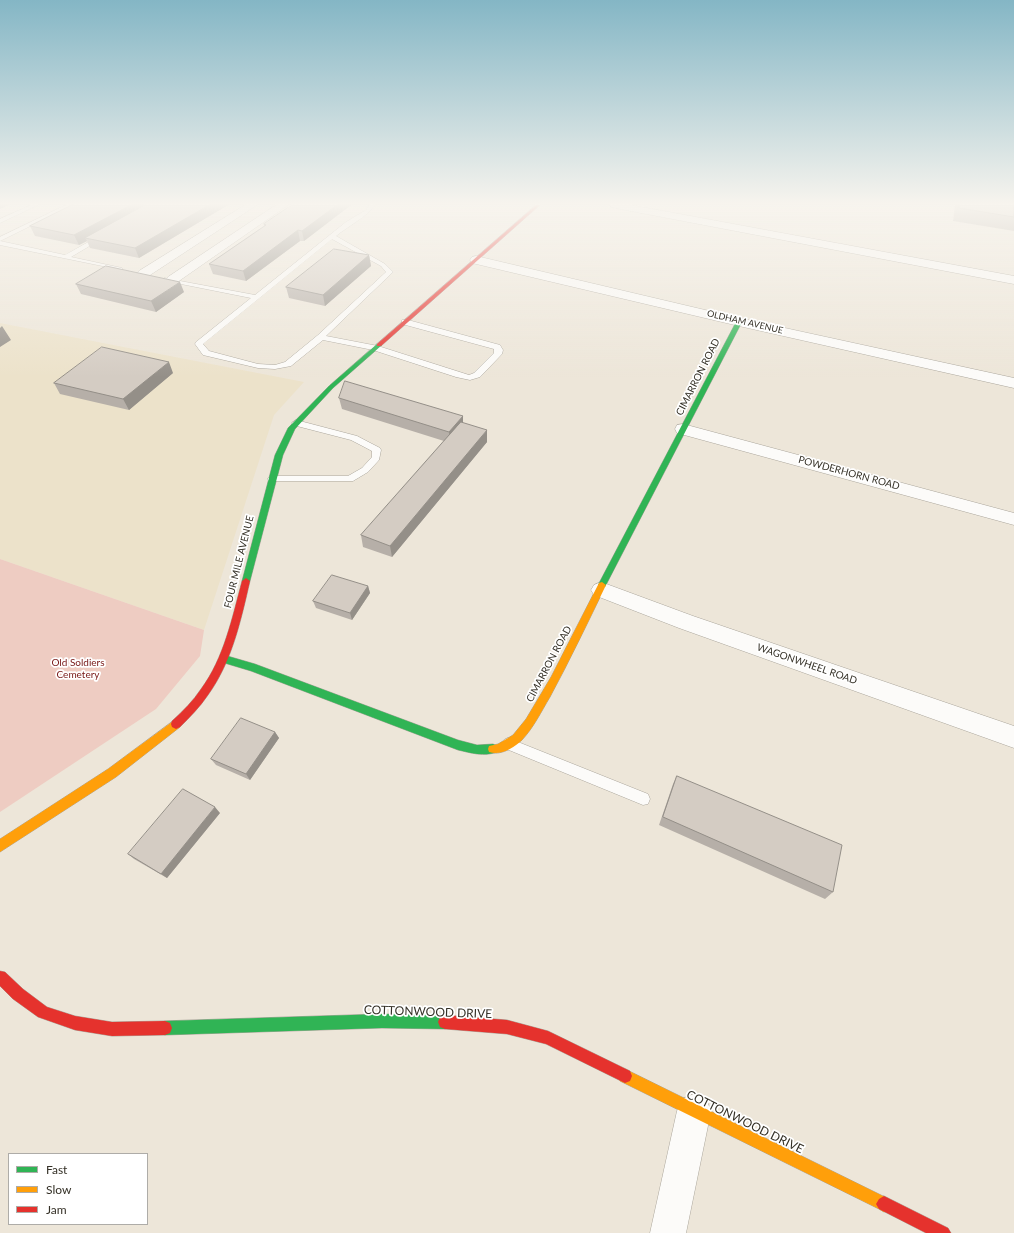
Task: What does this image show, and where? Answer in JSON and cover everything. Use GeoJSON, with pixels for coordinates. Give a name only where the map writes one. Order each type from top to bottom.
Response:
{"type":"FeatureCollection","features":[{"type":"Feature","properties":{"kind":"street"},"geometry":{"type":"LineString","coordinates":[[143,274],[161,263]]}},
{"type":"Feature","properties":{"kind":"street"},"geometry":{"type":"LineString","coordinates":[[172,280],[198,263]]}},
{"type":"Feature","properties":{"kind":"street","name":"FOUR MILE AVENUE"},"geometry":{"type":"LineString","coordinates":[[0,846],[114,772],[164,734],[192,708],[212,682],[224,659],[233,632],[272,479],[285,441],[296,423],[331,387],[473,263]]}},
{"type":"Feature","properties":{"kind":"street","name":"OLDHAM AVENUE"},"geometry":{"type":"LineString","coordinates":[[487,263],[739,322],[1014,383]]}},
{"type":"Feature","properties":{"kind":"street"},"geometry":{"type":"LineString","coordinates":[[921,263],[1014,280]]}},
{"type":"Feature","properties":{"kind":"street","name":"CIMARRON ROAD"},"geometry":{"type":"LineString","coordinates":[[224,659],[252,667],[458,745],[478,750],[499,749],[508,744],[517,738],[530,722],[554,680],[739,322]]}},
{"type":"Feature","properties":{"kind":"street","name":"POWDERHORN ROAD"},"geometry":{"type":"LineString","coordinates":[[683,429],[1014,518]]}},
{"type":"Feature","properties":{"kind":"street","name":"WAGONWHEEL ROAD"},"geometry":{"type":"LineString","coordinates":[[601,590],[686,622],[1014,737]]}},
{"type":"Feature","properties":{"kind":"street","name":"COTTONWOOD DRIVE"},"geometry":{"type":"LineString","coordinates":[[0,977],[18,994],[43,1012],[74,1023],[112,1029],[199,1028],[382,1021],[467,1023],[507,1027],[548,1038],[943,1233]]}},
{"type":"Feature","properties":{"kind":"street"},"geometry":{"type":"LineString","coordinates":[[668,1233],[694,1111]]}},
{"type":"Feature","properties":{"kind":"lane"},"geometry":{"type":"LineString","coordinates":[[91,263],[255,298]]}},
{"type":"Feature","properties":{"kind":"lane"},"geometry":{"type":"LineString","coordinates":[[299,263],[199,344],[206,353],[258,366],[275,367],[288,364],[321,337],[390,272],[379,263]]}},
{"type":"Feature","properties":{"kind":"lane"},"geometry":{"type":"LineString","coordinates":[[321,337],[375,348],[456,375],[470,378],[477,375],[498,354],[499,350],[497,347],[405,322]]}},
{"type":"Feature","properties":{"kind":"lane"},"geometry":{"type":"LineString","coordinates":[[272,479],[350,479],[365,470],[376,458],[377,450],[354,438],[296,423]]}},
{"type":"Feature","properties":{"kind":"lane"},"geometry":{"type":"LineString","coordinates":[[508,744],[643,799]]}},
{"type":"Feature","properties":{"kind":"shaded area"},"geometry":{"type":"Polygon","coordinates":[[[0,323],[304,382],[274,415],[204,630],[0,559],[0,323]]]}},
{"type":"Feature","properties":{"kind":"green space","name":"Old Soldiers Cemetery"},"geometry":{"type":"Polygon","coordinates":[[[0,559],[204,630],[200,656],[156,709],[0,812],[0,559]]]}},
{"type":"Feature","properties":{"kind":"building"},"geometry":{"type":"Polygon","coordinates":[[[211,263],[254,263],[243,271],[209,264],[211,263]]]}},
{"type":"Feature","properties":{"kind":"building"},"geometry":{"type":"Polygon","coordinates":[[[317,263],[360,263],[323,295],[286,287],[317,263]]]}},
{"type":"Feature","properties":{"kind":"building"},"geometry":{"type":"Polygon","coordinates":[[[106,266],[180,282],[151,301],[76,284],[106,266]]]}},
{"type":"Feature","properties":{"kind":"building"},"geometry":{"type":"Polygon","coordinates":[[[102,347],[169,362],[123,399],[54,383],[102,347]]]}},
{"type":"Feature","properties":{"kind":"building"},"geometry":{"type":"Polygon","coordinates":[[[345,381],[463,416],[449,432],[339,398],[345,381]]]}},
{"type":"Feature","properties":{"kind":"building"},"geometry":{"type":"Polygon","coordinates":[[[461,422],[487,430],[390,546],[361,535],[461,422]]]}},
{"type":"Feature","properties":{"kind":"building"},"geometry":{"type":"Polygon","coordinates":[[[332,575],[368,586],[350,613],[313,601],[332,575]]]}},
{"type":"Feature","properties":{"kind":"building"},"geometry":{"type":"Polygon","coordinates":[[[241,718],[275,732],[246,774],[211,759],[241,718]]]}},
{"type":"Feature","properties":{"kind":"building"},"geometry":{"type":"Polygon","coordinates":[[[677,776],[842,845],[833,892],[663,817],[677,776]]]}},
{"type":"Feature","properties":{"kind":"building"},"geometry":{"type":"Polygon","coordinates":[[[183,789],[215,807],[161,874],[128,854],[183,789]]]}},
{"type":"Feature","properties":{"kind":"traffic: fast"},"geometry":{"type":"LineString","coordinates":[[602,585],[739,322]]}},
{"type":"Feature","properties":{"kind":"traffic: fast"},"geometry":{"type":"LineString","coordinates":[[246,581],[279,455],[292,428],[331,387],[379,345]]}},
{"type":"Feature","properties":{"kind":"traffic: fast"},"geometry":{"type":"LineString","coordinates":[[224,659],[252,667],[458,745],[477,750],[493,749]]}},
{"type":"Feature","properties":{"kind":"traffic: fast"},"geometry":{"type":"LineString","coordinates":[[165,1028],[382,1021],[445,1022]]}},
{"type":"Feature","properties":{"kind":"traffic: slow"},"geometry":{"type":"LineString","coordinates":[[493,749],[499,749],[517,738],[530,722],[554,680],[602,585]]}},
{"type":"Feature","properties":{"kind":"traffic: slow"},"geometry":{"type":"LineString","coordinates":[[0,846],[112,773],[176,724]]}},
{"type":"Feature","properties":{"kind":"traffic: slow"},"geometry":{"type":"LineString","coordinates":[[625,1076],[884,1204]]}},
{"type":"Feature","properties":{"kind":"traffic: jam"},"geometry":{"type":"LineString","coordinates":[[379,345],[473,263]]}},
{"type":"Feature","properties":{"kind":"traffic: jam"},"geometry":{"type":"LineString","coordinates":[[176,724],[205,692],[215,675],[230,641],[246,581]]}},
{"type":"Feature","properties":{"kind":"traffic: jam"},"geometry":{"type":"LineString","coordinates":[[0,977],[18,994],[43,1012],[75,1023],[112,1029],[165,1028]]}},
{"type":"Feature","properties":{"kind":"traffic: jam"},"geometry":{"type":"LineString","coordinates":[[445,1022],[507,1027],[548,1038],[625,1076]]}},
{"type":"Feature","properties":{"kind":"traffic: jam"},"geometry":{"type":"LineString","coordinates":[[884,1204],[943,1233]]}}]}
